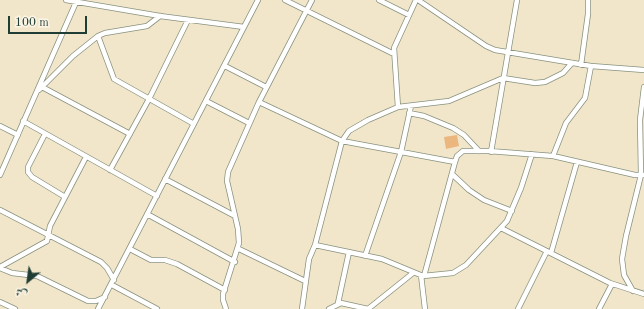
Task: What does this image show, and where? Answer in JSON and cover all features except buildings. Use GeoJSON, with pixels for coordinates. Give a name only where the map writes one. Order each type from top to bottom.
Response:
{"type":"FeatureCollection","features":[{"type":"Feature","properties":{"kind":"street"},"geometry":{"type":"LineString","coordinates":[[66,0],[244,28]]}},
{"type":"Feature","properties":{"kind":"street"},"geometry":{"type":"LineString","coordinates":[[98,309],[113,283],[147,214],[258,0]]}},
{"type":"Feature","properties":{"kind":"street"},"geometry":{"type":"LineString","coordinates":[[285,0],[394,54]]}},
{"type":"Feature","properties":{"kind":"street"},"geometry":{"type":"LineString","coordinates":[[226,309],[222,300],[239,249],[238,229],[227,181],[228,172],[248,123],[312,0]]}},
{"type":"Feature","properties":{"kind":"street"},"geometry":{"type":"LineString","coordinates":[[380,0],[409,15]]}},
{"type":"Feature","properties":{"kind":"street"},"geometry":{"type":"LineString","coordinates":[[398,108],[394,54],[396,42],[417,0],[486,46],[507,52],[581,65],[644,70]]}},
{"type":"Feature","properties":{"kind":"street"},"geometry":{"type":"LineString","coordinates":[[491,152],[507,52],[518,0]]}},
{"type":"Feature","properties":{"kind":"street"},"geometry":{"type":"LineString","coordinates":[[581,65],[588,14],[588,0]]}},
{"type":"Feature","properties":{"kind":"street"},"geometry":{"type":"LineString","coordinates":[[0,174],[76,1]]}},
{"type":"Feature","properties":{"kind":"street"},"geometry":{"type":"LineString","coordinates":[[36,93],[73,56],[98,36],[105,33],[147,26],[160,16]]}},
{"type":"Feature","properties":{"kind":"street"},"geometry":{"type":"LineString","coordinates":[[110,170],[149,99],[188,20]]}},
{"type":"Feature","properties":{"kind":"street"},"geometry":{"type":"LineString","coordinates":[[98,36],[114,79],[194,124]]}},
{"type":"Feature","properties":{"kind":"street"},"geometry":{"type":"LineString","coordinates":[[302,309],[309,259],[315,244],[342,141],[352,128],[398,108],[450,101],[503,78],[535,83],[545,82],[563,73],[572,63]]}},
{"type":"Feature","properties":{"kind":"street"},"geometry":{"type":"LineString","coordinates":[[225,66],[266,87]]}},
{"type":"Feature","properties":{"kind":"street"},"geometry":{"type":"LineString","coordinates":[[553,156],[566,123],[585,98],[591,66]]}},
{"type":"Feature","properties":{"kind":"street"},"geometry":{"type":"LineString","coordinates":[[42,87],[130,134]]}},
{"type":"Feature","properties":{"kind":"street"},"geometry":{"type":"LineString","coordinates":[[633,291],[624,275],[622,259],[626,236],[642,175],[640,120],[644,87]]}},
{"type":"Feature","properties":{"kind":"street"},"geometry":{"type":"LineString","coordinates":[[206,102],[248,123]]}},
{"type":"Feature","properties":{"kind":"street"},"geometry":{"type":"LineString","coordinates":[[259,102],[342,141],[455,162]]}},
{"type":"Feature","properties":{"kind":"street"},"geometry":{"type":"LineString","coordinates":[[365,256],[401,152],[411,106]]}},
{"type":"Feature","properties":{"kind":"street"},"geometry":{"type":"LineString","coordinates":[[410,113],[430,118],[453,128],[464,135],[479,151]]}},
{"type":"Feature","properties":{"kind":"street"},"geometry":{"type":"LineString","coordinates":[[23,122],[157,196]]}},
{"type":"Feature","properties":{"kind":"street"},"geometry":{"type":"LineString","coordinates":[[0,126],[18,135]]}},
{"type":"Feature","properties":{"kind":"street"},"geometry":{"type":"LineString","coordinates":[[45,134],[28,167],[28,172],[32,177],[65,197]]}},
{"type":"Feature","properties":{"kind":"street"},"geometry":{"type":"LineString","coordinates":[[425,309],[423,275],[455,162],[457,156],[462,151],[553,156],[642,175]]}},
{"type":"Feature","properties":{"kind":"street"},"geometry":{"type":"LineString","coordinates":[[315,244],[386,261],[413,273],[423,275],[448,274],[460,270],[501,228],[512,211],[532,154]]}},
{"type":"Feature","properties":{"kind":"street"},"geometry":{"type":"LineString","coordinates":[[0,268],[44,244],[49,235],[50,226],[86,156]]}},
{"type":"Feature","properties":{"kind":"street"},"geometry":{"type":"LineString","coordinates":[[518,309],[549,252],[577,162]]}},
{"type":"Feature","properties":{"kind":"street"},"geometry":{"type":"LineString","coordinates":[[452,174],[469,190],[484,200],[512,211]]}},
{"type":"Feature","properties":{"kind":"street"},"geometry":{"type":"LineString","coordinates":[[165,179],[235,216]]}},
{"type":"Feature","properties":{"kind":"street"},"geometry":{"type":"LineString","coordinates":[[0,210],[104,264],[113,283],[150,308],[157,309]]}},
{"type":"Feature","properties":{"kind":"street"},"geometry":{"type":"LineString","coordinates":[[147,214],[234,262]]}},
{"type":"Feature","properties":{"kind":"street"},"geometry":{"type":"LineString","coordinates":[[501,228],[612,284],[644,294]]}},
{"type":"Feature","properties":{"kind":"street"},"geometry":{"type":"LineString","coordinates":[[130,249],[151,260],[165,260],[177,264],[225,290]]}},
{"type":"Feature","properties":{"kind":"street"},"geometry":{"type":"LineString","coordinates":[[239,249],[305,281]]}},
{"type":"Feature","properties":{"kind":"street"},"geometry":{"type":"LineString","coordinates":[[329,309],[338,303],[350,252]]}},
{"type":"Feature","properties":{"kind":"street"},"geometry":{"type":"LineString","coordinates":[[0,268],[12,273],[37,276],[88,301],[96,301],[105,297]]}},
{"type":"Feature","properties":{"kind":"street"},"geometry":{"type":"LineString","coordinates":[[338,303],[368,309],[413,273]]}},
{"type":"Feature","properties":{"kind":"street"},"geometry":{"type":"LineString","coordinates":[[599,309],[612,284]]}},
{"type":"Feature","properties":{"kind":"street"},"geometry":{"type":"LineString","coordinates":[[378,309],[379,301]]}},
{"type":"Feature","properties":{"kind":"street"},"geometry":{"type":"LineString","coordinates":[[0,302],[6,307],[15,309]]}}]}
